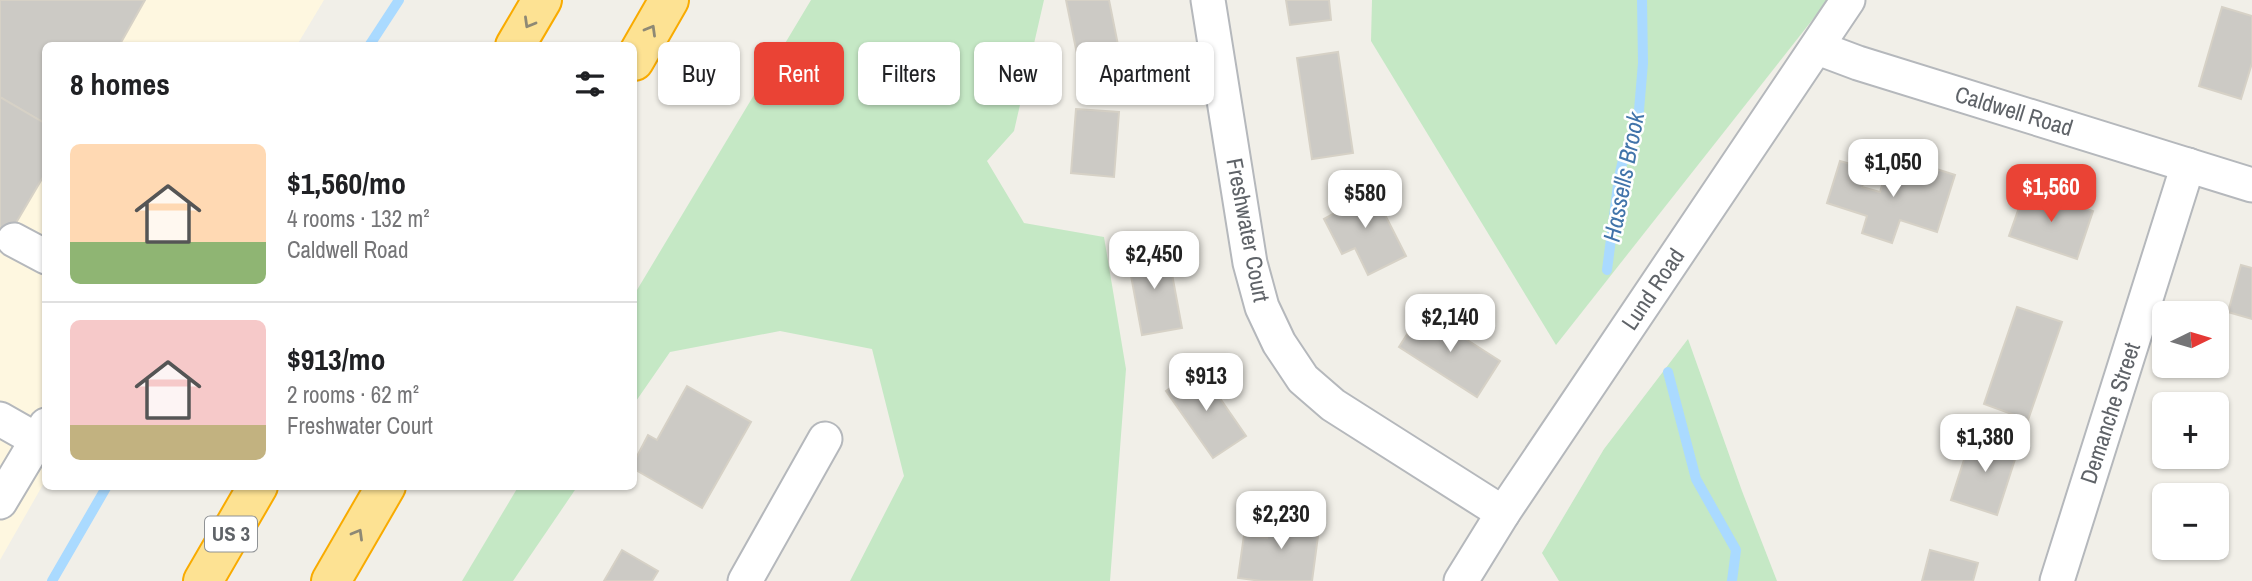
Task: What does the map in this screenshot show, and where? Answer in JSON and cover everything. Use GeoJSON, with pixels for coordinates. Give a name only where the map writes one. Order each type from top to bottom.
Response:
{"type":"FeatureCollection","features":[{"type":"Feature","properties":{"kind":"highway"},"geometry":{"type":"LineString","coordinates":[[518,42],[542,0]]}},
{"type":"Feature","properties":{"kind":"highway"},"geometry":{"type":"LineString","coordinates":[[637,56],[669,0]]}},
{"type":"Feature","properties":{"kind":"highway","name":"US 3"},"geometry":{"type":"LineString","coordinates":[[203,581],[256,490]]}},
{"type":"Feature","properties":{"kind":"highway"},"geometry":{"type":"LineString","coordinates":[[331,581],[384,490]]}},
{"type":"Feature","properties":{"kind":"street","name":"Freshwater Court"},"geometry":{"type":"LineString","coordinates":[[1208,0],[1250,263],[1262,307],[1279,343],[1303,379],[1333,405],[1503,513]]}},
{"type":"Feature","properties":{"kind":"street","name":"Lund Road"},"geometry":{"type":"LineString","coordinates":[[1461,581],[1503,513],[1848,0]]}},
{"type":"Feature","properties":{"kind":"street","name":"Caldwell Road"},"geometry":{"type":"LineString","coordinates":[[1818,48],[1858,63],[2252,185]]}},
{"type":"Feature","properties":{"kind":"street","name":"Demanche Street"},"geometry":{"type":"LineString","coordinates":[[2057,581],[2188,165]]}},
{"type":"Feature","properties":{"kind":"street"},"geometry":{"type":"LineString","coordinates":[[14,240],[42,255]]}},
{"type":"Feature","properties":{"kind":"street"},"geometry":{"type":"LineString","coordinates":[[0,419],[41,432],[0,502]]}},
{"type":"Feature","properties":{"kind":"street"},"geometry":{"type":"LineString","coordinates":[[745,581],[825,439]]}},
{"type":"Feature","properties":{"kind":"shaded area"},"geometry":{"type":"Polygon","coordinates":[[[0,0],[324,0],[299,42],[42,42],[42,486],[0,560],[0,0]]]}},
{"type":"Feature","properties":{"kind":"green space"},"geometry":{"type":"Polygon","coordinates":[[[811,0],[1044,0],[1034,42],[974,42],[974,105],[1020,105],[1014,131],[987,161],[1024,223],[1104,237],[1126,369],[1110,581],[850,581],[904,476],[872,349],[780,331],[670,352],[637,400],[637,290],[754,95],[754,105],[844,105],[844,42],[786,42],[811,0]]]}},
{"type":"Feature","properties":{"kind":"green space"},"geometry":{"type":"Polygon","coordinates":[[[1372,0],[1828,0],[1556,345],[1371,41],[1372,0]]]}},
{"type":"Feature","properties":{"kind":"green space"},"geometry":{"type":"Polygon","coordinates":[[[1688,339],[1777,581],[1559,581],[1542,553],[1604,449],[1688,339]]]}},
{"type":"Feature","properties":{"kind":"green space"},"geometry":{"type":"Polygon","coordinates":[[[516,490],[575,490],[513,581],[462,581],[516,490]]]}},
{"type":"Feature","properties":{"kind":"building"},"geometry":{"type":"Polygon","coordinates":[[[0,0],[145,0],[121,42],[42,42],[42,122],[0,97],[0,0]]]}},
{"type":"Feature","properties":{"kind":"building"},"geometry":{"type":"Polygon","coordinates":[[[1066,0],[1109,0],[1117,42],[1076,42],[1076,49],[1066,0]]]}},
{"type":"Feature","properties":{"kind":"building"},"geometry":{"type":"Polygon","coordinates":[[[1286,0],[1329,0],[1331,20],[1290,25],[1286,0]]]}},
{"type":"Feature","properties":{"kind":"building"},"geometry":{"type":"Polygon","coordinates":[[[2222,7],[2252,16],[2252,63],[2241,99],[2199,86],[2222,7]]]}},
{"type":"Feature","properties":{"kind":"building"},"geometry":{"type":"Polygon","coordinates":[[[1338,52],[1353,153],[1312,159],[1297,58],[1338,52]]]}},
{"type":"Feature","properties":{"kind":"building"},"geometry":{"type":"Polygon","coordinates":[[[0,97],[42,122],[42,179],[0,250],[0,97]]]}},
{"type":"Feature","properties":{"kind":"building"},"geometry":{"type":"Polygon","coordinates":[[[1076,109],[1119,112],[1114,177],[1071,173],[1076,109]]]}},
{"type":"Feature","properties":{"kind":"building"},"geometry":{"type":"Polygon","coordinates":[[[1840,161],[1868,169],[1862,187],[1880,192],[1886,172],[1916,182],[1921,164],[1955,175],[1937,232],[1900,220],[1892,243],[1862,233],[1867,216],[1827,203],[1840,161]]]}},
{"type":"Feature","properties":{"kind":"building"},"geometry":{"type":"Polygon","coordinates":[[[1356,183],[1363,196],[1373,191],[1406,256],[1368,275],[1355,248],[1342,254],[1324,219],[1344,208],[1336,193],[1356,183]]]}},
{"type":"Feature","properties":{"kind":"building"},"geometry":{"type":"Polygon","coordinates":[[[2026,188],[2093,211],[2077,259],[2009,236],[2026,188]]]}},
{"type":"Feature","properties":{"kind":"building"},"geometry":{"type":"Polygon","coordinates":[[[1167,247],[1182,328],[1142,335],[1127,254],[1167,247]]]}},
{"type":"Feature","properties":{"kind":"building"},"geometry":{"type":"Polygon","coordinates":[[[2241,265],[2252,268],[2252,319],[2230,313],[2241,265]]]}},
{"type":"Feature","properties":{"kind":"building"},"geometry":{"type":"Polygon","coordinates":[[[2017,307],[2062,322],[2028,420],[1984,404],[2017,307]]]}},
{"type":"Feature","properties":{"kind":"building"},"geometry":{"type":"Polygon","coordinates":[[[1422,311],[1500,361],[1477,397],[1399,347],[1422,311]]]}},
{"type":"Feature","properties":{"kind":"building"},"geometry":{"type":"Polygon","coordinates":[[[1199,368],[1246,436],[1213,458],[1166,391],[1199,368]]]}},
{"type":"Feature","properties":{"kind":"building"},"geometry":{"type":"Polygon","coordinates":[[[687,386],[751,422],[702,508],[637,471],[637,456],[648,435],[657,440],[687,386]]]}},
{"type":"Feature","properties":{"kind":"building"},"geometry":{"type":"Polygon","coordinates":[[[1973,432],[2019,447],[1997,515],[1951,500],[1973,432]]]}},
{"type":"Feature","properties":{"kind":"building"},"geometry":{"type":"Polygon","coordinates":[[[1270,514],[1320,521],[1312,581],[1238,578],[1244,535],[1267,538],[1270,514]]]}},
{"type":"Feature","properties":{"kind":"building"},"geometry":{"type":"Polygon","coordinates":[[[622,550],[658,571],[652,581],[604,581],[622,550]]]}},
{"type":"Feature","properties":{"kind":"building"},"geometry":{"type":"Polygon","coordinates":[[[1930,550],[1978,563],[1973,581],[1922,581],[1930,550]]]}},
{"type":"Feature","properties":{"kind":"waterway"},"geometry":{"type":"LineString","coordinates":[[372,42],[399,0]]}},
{"type":"Feature","properties":{"kind":"waterway","name":"Hassells Brook"},"geometry":{"type":"LineString","coordinates":[[1607,270],[1619,177],[1638,122],[1643,63],[1642,0]]}},
{"type":"Feature","properties":{"kind":"waterway","name":"Hassells Brook"},"geometry":{"type":"LineString","coordinates":[[1668,372],[1696,479],[1736,550],[1732,581]]}},
{"type":"Feature","properties":{"kind":"waterway"},"geometry":{"type":"LineString","coordinates":[[52,581],[105,490]]}}]}
